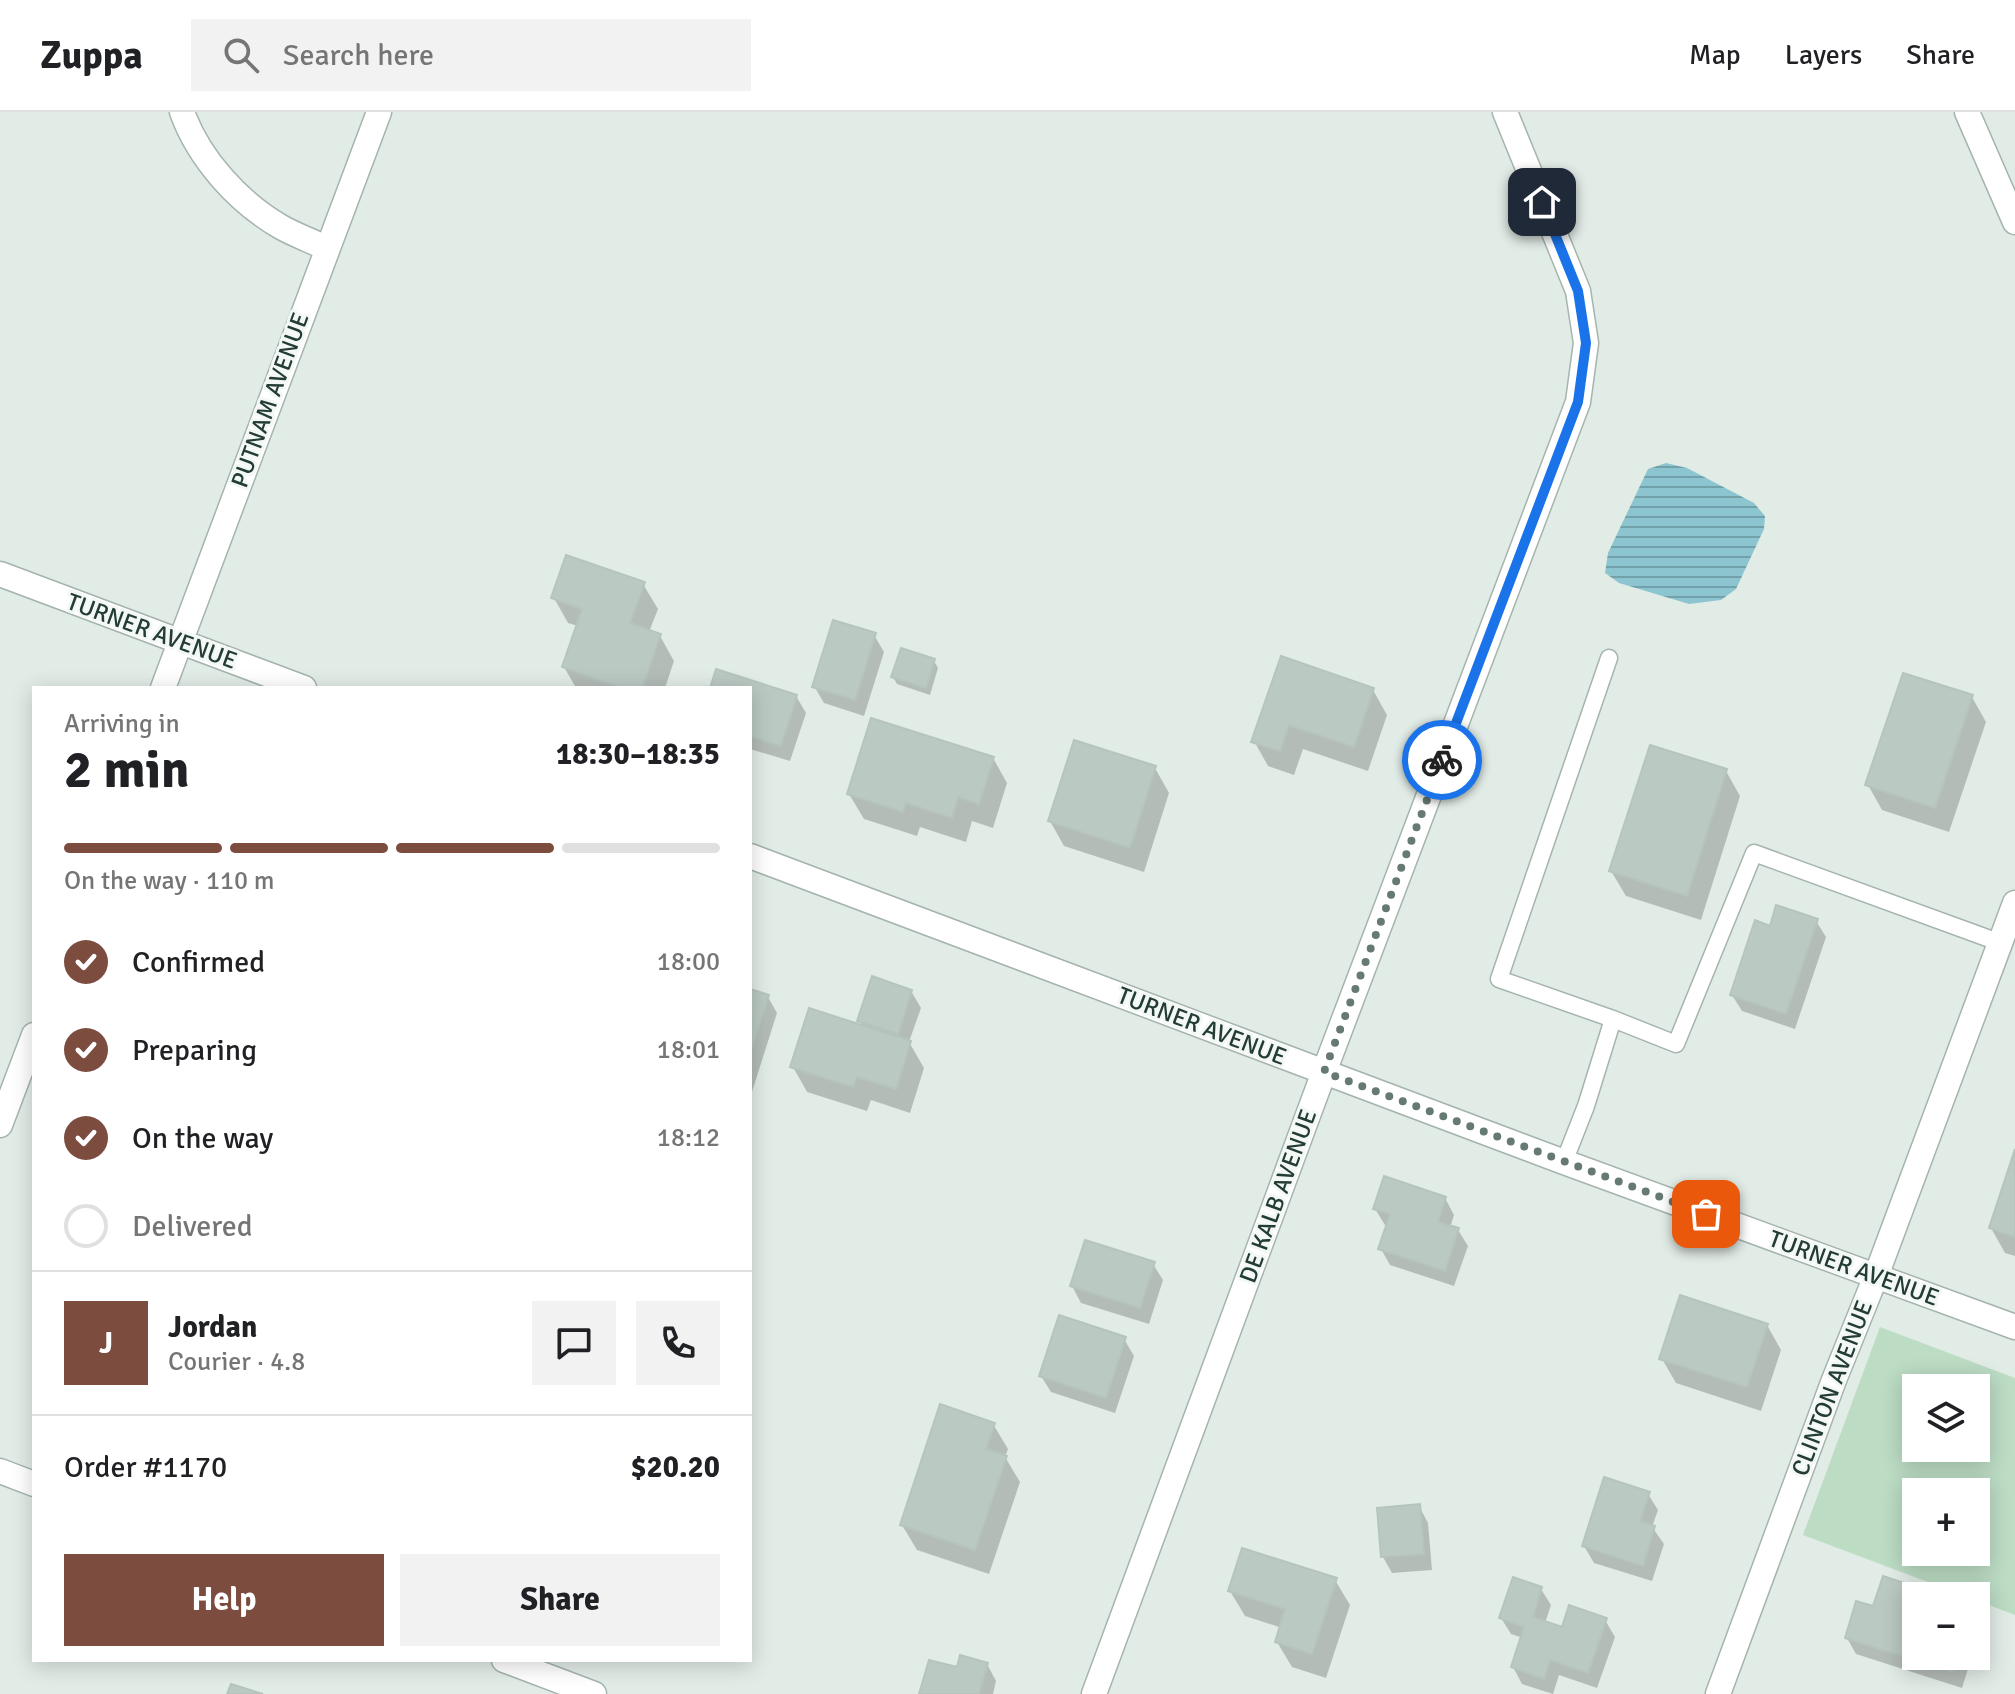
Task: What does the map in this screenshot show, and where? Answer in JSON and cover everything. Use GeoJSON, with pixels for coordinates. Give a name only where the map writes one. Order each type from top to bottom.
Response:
{"type":"FeatureCollection","features":[{"type":"Feature","properties":{"kind":"street"},"geometry":{"type":"LineString","coordinates":[[182,112],[198,148],[250,205],[281,227],[326,248]]}},
{"type":"Feature","properties":{"kind":"street","name":"PUTNAM AVENUE"},"geometry":{"type":"LineString","coordinates":[[164,686],[379,112]]}},
{"type":"Feature","properties":{"kind":"street","name":"DE KALB AVENUE"},"geometry":{"type":"LineString","coordinates":[[1094,1694],[1324,1072],[1578,402],[1586,343],[1578,291],[1505,112]]}},
{"type":"Feature","properties":{"kind":"street"},"geometry":{"type":"LineString","coordinates":[[1967,112],[2015,222]]}},
{"type":"Feature","properties":{"kind":"street","name":"TURNER AVENUE"},"geometry":{"type":"LineString","coordinates":[[0,574],[299,686]]}},
{"type":"Feature","properties":{"kind":"street","name":"TURNER AVENUE"},"geometry":{"type":"LineString","coordinates":[[752,857],[1564,1162],[2015,1327]]}},
{"type":"Feature","properties":{"kind":"street","name":"CLINTON AVENUE"},"geometry":{"type":"LineString","coordinates":[[1718,1694],[2015,903]]}},
{"type":"Feature","properties":{"kind":"street"},"geometry":{"type":"LineString","coordinates":[[0,1125],[32,1040]]}},
{"type":"Feature","properties":{"kind":"street"},"geometry":{"type":"LineString","coordinates":[[0,1471],[32,1483]]}},
{"type":"Feature","properties":{"kind":"street"},"geometry":{"type":"LineString","coordinates":[[509,1662],[594,1694]]}},
{"type":"Feature","properties":{"kind":"lane"},"geometry":{"type":"LineString","coordinates":[[1609,658],[1499,979],[1676,1044],[1754,853],[2001,943]]}},
{"type":"Feature","properties":{"kind":"lane"},"geometry":{"type":"LineString","coordinates":[[1564,1162],[1586,1106],[1613,1019]]}},
{"type":"Feature","properties":{"kind":"green space"},"geometry":{"type":"Polygon","coordinates":[[[1880,1327],[2015,1378],[2015,1615],[1990,1605],[1990,1582],[1928,1582],[1803,1535],[1880,1327]]]}},
{"type":"Feature","properties":{"kind":"water"},"geometry":{"type":"Polygon","coordinates":[[[1666,463],[1687,468],[1754,503],[1765,516],[1764,529],[1736,589],[1721,600],[1689,604],[1619,583],[1605,573],[1608,553],[1648,469],[1666,463]]]}},
{"type":"Feature","properties":{"kind":"building"},"geometry":{"type":"Polygon","coordinates":[[[566,555],[645,582],[630,623],[661,634],[643,686],[616,686],[562,667],[582,609],[551,598],[566,555]]]}},
{"type":"Feature","properties":{"kind":"building"},"geometry":{"type":"Polygon","coordinates":[[[833,620],[876,633],[855,700],[812,687],[833,620]]]}},
{"type":"Feature","properties":{"kind":"building"},"geometry":{"type":"Polygon","coordinates":[[[901,648],[935,659],[926,688],[891,677],[901,648]]]}},
{"type":"Feature","properties":{"kind":"building"},"geometry":{"type":"Polygon","coordinates":[[[1281,656],[1374,688],[1354,747],[1289,725],[1280,751],[1251,742],[1281,656]]]}},
{"type":"Feature","properties":{"kind":"building"},"geometry":{"type":"Polygon","coordinates":[[[716,669],[797,695],[781,746],[752,737],[752,686],[711,686],[716,669]]]}},
{"type":"Feature","properties":{"kind":"building"},"geometry":{"type":"Polygon","coordinates":[[[1903,673],[1973,695],[1935,808],[1865,785],[1903,673]]]}},
{"type":"Feature","properties":{"kind":"building"},"geometry":{"type":"Polygon","coordinates":[[[871,718],[994,757],[979,804],[958,797],[952,818],[906,803],[903,812],[847,794],[871,718]]]}},
{"type":"Feature","properties":{"kind":"building"},"geometry":{"type":"Polygon","coordinates":[[[1074,740],[1156,766],[1130,848],[1048,821],[1074,740]]]}},
{"type":"Feature","properties":{"kind":"building"},"geometry":{"type":"Polygon","coordinates":[[[1650,745],[1727,769],[1687,896],[1609,871],[1650,745]]]}},
{"type":"Feature","properties":{"kind":"building"},"geometry":{"type":"Polygon","coordinates":[[[1776,905],[1818,919],[1786,1014],[1730,995],[1755,920],[1770,926],[1776,905]]]}},
{"type":"Feature","properties":{"kind":"building"},"geometry":{"type":"Polygon","coordinates":[[[872,976],[912,990],[898,1034],[857,1021],[872,976]]]}},
{"type":"Feature","properties":{"kind":"building"},"geometry":{"type":"Polygon","coordinates":[[[752,990],[769,995],[752,1048],[752,990]]]}},
{"type":"Feature","properties":{"kind":"building"},"geometry":{"type":"Polygon","coordinates":[[[809,1008],[911,1041],[896,1089],[857,1077],[853,1087],[790,1067],[809,1008]]]}},
{"type":"Feature","properties":{"kind":"building"},"geometry":{"type":"Polygon","coordinates":[[[2015,1149],[2015,1237],[1989,1228],[2015,1149]]]}},
{"type":"Feature","properties":{"kind":"building"},"geometry":{"type":"Polygon","coordinates":[[[1384,1176],[1446,1197],[1438,1222],[1459,1228],[1445,1271],[1378,1249],[1390,1214],[1373,1209],[1384,1176]]]}},
{"type":"Feature","properties":{"kind":"building"},"geometry":{"type":"Polygon","coordinates":[[[1085,1240],[1155,1262],[1140,1308],[1070,1286],[1085,1240]]]}},
{"type":"Feature","properties":{"kind":"building"},"geometry":{"type":"Polygon","coordinates":[[[1680,1295],[1768,1324],[1747,1387],[1659,1359],[1680,1295]]]}},
{"type":"Feature","properties":{"kind":"building"},"geometry":{"type":"Polygon","coordinates":[[[1059,1315],[1126,1337],[1106,1398],[1039,1376],[1059,1315]]]}},
{"type":"Feature","properties":{"kind":"building"},"geometry":{"type":"Polygon","coordinates":[[[940,1404],[995,1423],[986,1449],[1007,1456],[975,1550],[900,1525],[940,1404]]]}},
{"type":"Feature","properties":{"kind":"building"},"geometry":{"type":"Polygon","coordinates":[[[1604,1477],[1650,1492],[1640,1521],[1655,1526],[1643,1566],[1582,1546],[1604,1477]]]}},
{"type":"Feature","properties":{"kind":"building"},"geometry":{"type":"Polygon","coordinates":[[[1420,1504],[1424,1554],[1381,1557],[1377,1508],[1420,1504]]]}},
{"type":"Feature","properties":{"kind":"building"},"geometry":{"type":"Polygon","coordinates":[[[1242,1548],[1337,1578],[1312,1654],[1275,1642],[1285,1609],[1228,1591],[1242,1548]]]}},
{"type":"Feature","properties":{"kind":"building"},"geometry":{"type":"Polygon","coordinates":[[[1883,1576],[1902,1582],[1902,1656],[1845,1638],[1856,1601],[1873,1606],[1883,1576]]]}},
{"type":"Feature","properties":{"kind":"building"},"geometry":{"type":"Polygon","coordinates":[[[1513,1577],[1542,1587],[1533,1617],[1562,1627],[1569,1605],[1607,1618],[1588,1673],[1550,1660],[1544,1679],[1511,1667],[1524,1627],[1499,1618],[1513,1577]]]}},
{"type":"Feature","properties":{"kind":"building"},"geometry":{"type":"Polygon","coordinates":[[[960,1655],[988,1663],[979,1694],[919,1694],[929,1660],[957,1667],[960,1655]]]}},
{"type":"Feature","properties":{"kind":"building"},"geometry":{"type":"Polygon","coordinates":[[[231,1684],[263,1694],[227,1694],[231,1684]]]}},
{"type":"Feature","properties":{"kind":"way so far"},"geometry":{"type":"LineString","coordinates":[[1442,760],[1324,1072],[1706,1214]]}},
{"type":"Feature","properties":{"kind":"route"},"geometry":{"type":"LineString","coordinates":[[1442,760],[1578,402],[1586,343],[1578,291],[1542,202]]}}]}
